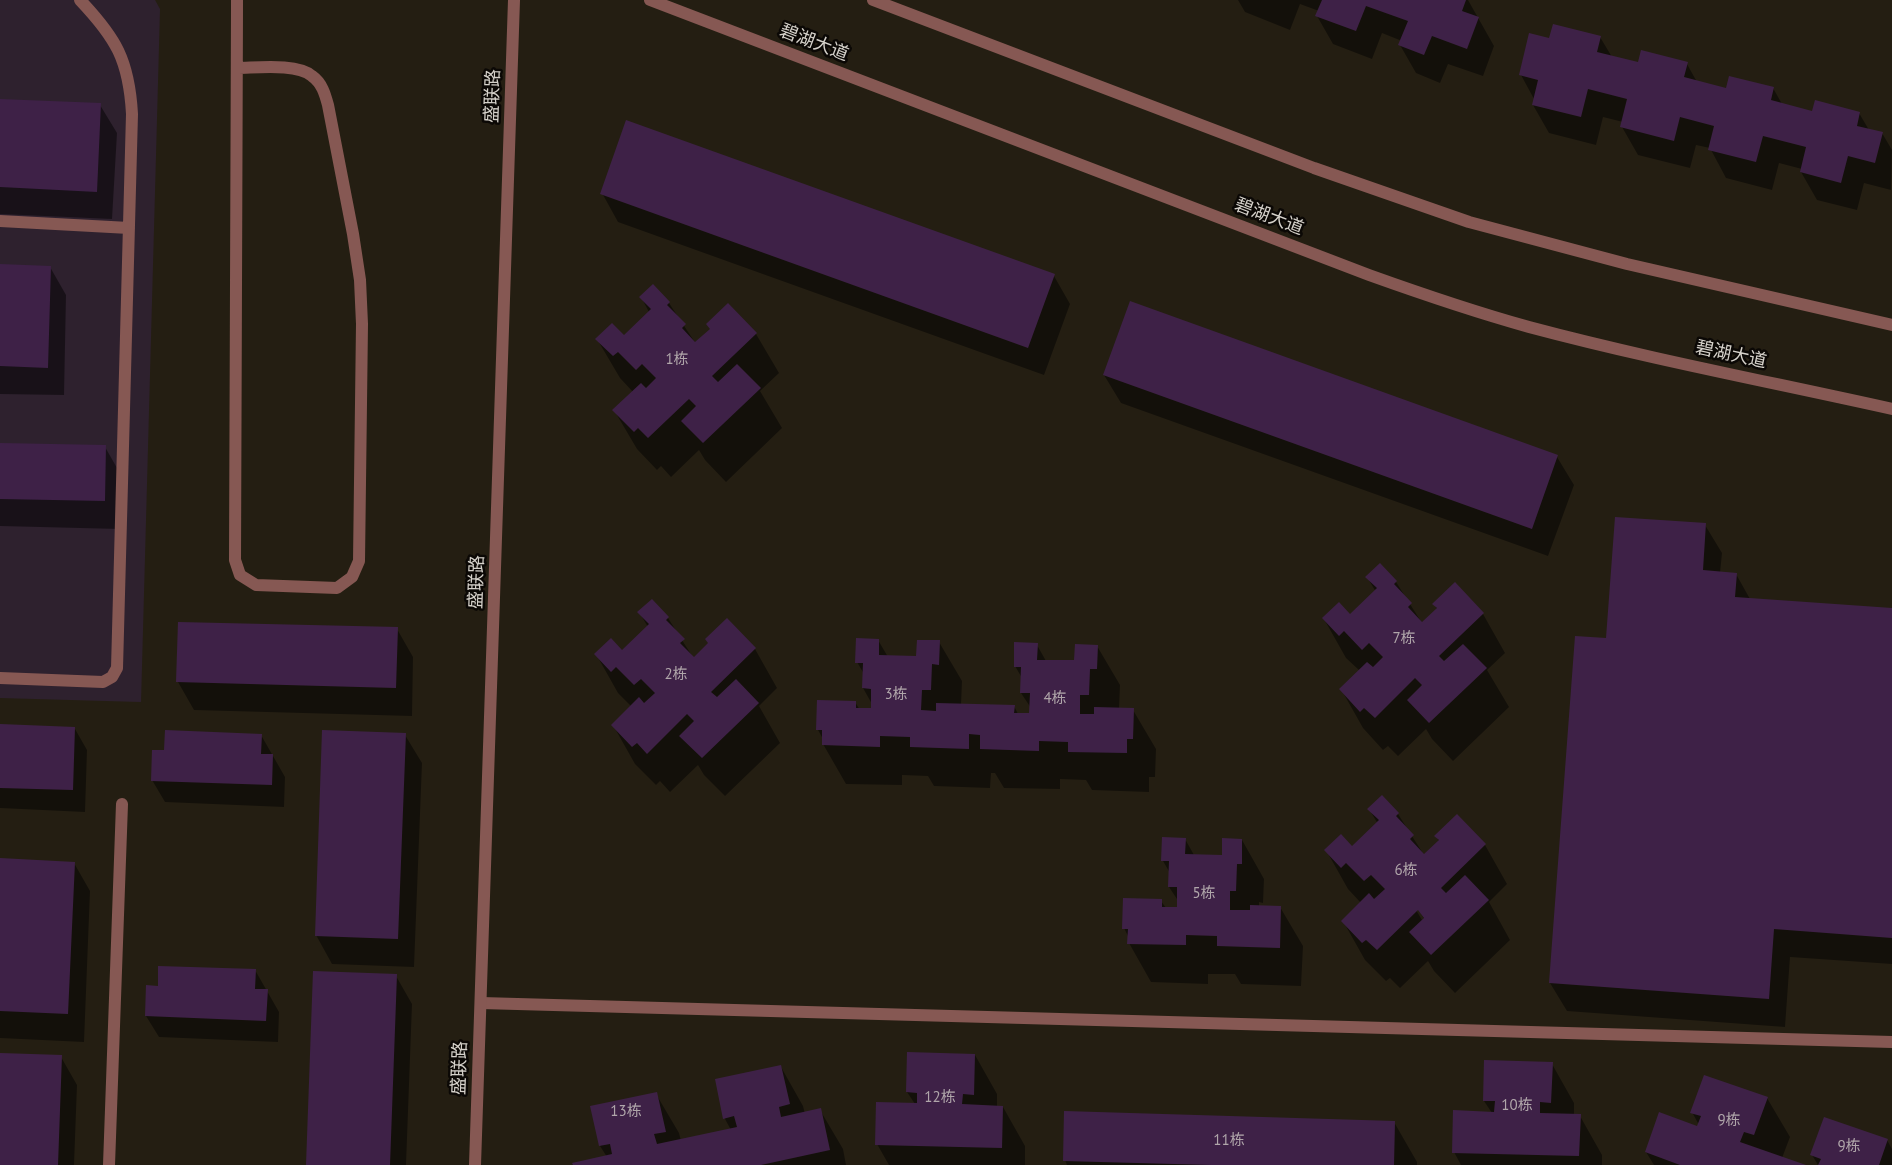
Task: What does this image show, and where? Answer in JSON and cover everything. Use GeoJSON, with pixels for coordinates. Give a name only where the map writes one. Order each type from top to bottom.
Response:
{"type":"FeatureCollection","features":[{"type":"Feature","properties":{"kind":"street"},"geometry":{"type":"LineString","coordinates":[[0,678],[103,682],[112,677],[117,668],[132,114],[130,88],[124,63],[105,27],[80,0]]}},
{"type":"Feature","properties":{"kind":"street"},"geometry":{"type":"LineString","coordinates":[[237,0],[235,560],[240,575],[256,585],[337,588],[352,577],[359,561],[362,324],[360,280],[353,234],[323,88],[311,75],[296,69],[237,68]]}},
{"type":"Feature","properties":{"kind":"street","name":"盛联路"},"geometry":{"type":"LineString","coordinates":[[475,1165],[514,0]]}},
{"type":"Feature","properties":{"kind":"street","name":"碧湖大道"},"geometry":{"type":"LineString","coordinates":[[650,0],[1369,275],[1449,303],[1529,327],[1610,347],[1892,409]]}},
{"type":"Feature","properties":{"kind":"street"},"geometry":{"type":"LineString","coordinates":[[873,0],[1314,168],[1469,222],[1628,264],[1892,325]]}},
{"type":"Feature","properties":{"kind":"street"},"geometry":{"type":"LineString","coordinates":[[0,222],[129,228]]}},
{"type":"Feature","properties":{"kind":"street"},"geometry":{"type":"LineString","coordinates":[[109,1165],[122,804]]}},
{"type":"Feature","properties":{"kind":"street"},"geometry":{"type":"LineString","coordinates":[[481,1003],[1892,1042]]}},
{"type":"Feature","properties":{"kind":"shaded area"},"geometry":{"type":"Polygon","coordinates":[[[0,0],[155,0],[160,9],[141,702],[0,698],[0,0]]]}},
{"type":"Feature","properties":{"kind":"building"},"geometry":{"type":"Polygon","coordinates":[[[1322,0],[1466,0],[1462,11],[1479,17],[1467,49],[1432,36],[1424,55],[1398,45],[1408,21],[1366,6],[1356,31],[1315,16],[1322,0]]]}},
{"type":"Feature","properties":{"kind":"building"},"geometry":{"type":"Polygon","coordinates":[[[1553,24],[1601,36],[1597,52],[1638,62],[1641,50],[1688,62],[1684,77],[1726,88],[1729,76],[1774,87],[1771,100],[1812,111],[1815,100],[1860,112],[1857,126],[1883,132],[1875,163],[1848,156],[1841,183],[1800,172],[1806,147],[1763,136],[1756,162],[1708,150],[1714,126],[1680,117],[1674,141],[1620,127],[1627,99],[1588,89],[1581,117],[1532,105],[1538,80],[1519,75],[1529,33],[1549,38],[1553,24]]]}},
{"type":"Feature","properties":{"kind":"building"},"geometry":{"type":"Polygon","coordinates":[[[0,99],[101,103],[97,192],[0,187],[0,99]]]}},
{"type":"Feature","properties":{"kind":"building"},"geometry":{"type":"Polygon","coordinates":[[[626,120],[1055,274],[1028,348],[600,194],[626,120]]]}},
{"type":"Feature","properties":{"kind":"building"},"geometry":{"type":"Polygon","coordinates":[[[0,264],[51,266],[48,368],[0,366],[0,264]]]}},
{"type":"Feature","properties":{"kind":"building"},"geometry":{"type":"Polygon","coordinates":[[[653,284],[670,302],[667,305],[686,324],[682,328],[695,342],[710,329],[706,324],[728,303],[757,333],[712,376],[718,382],[737,364],[761,388],[703,443],[681,421],[696,406],[689,399],[648,438],[638,428],[634,432],[612,410],[641,383],[646,388],[656,378],[642,364],[636,370],[618,352],[613,356],[595,339],[612,323],[624,335],[651,309],[639,297],[653,284]]]}},
{"type":"Feature","properties":{"kind":"building"},"geometry":{"type":"Polygon","coordinates":[[[1130,301],[1558,455],[1532,529],[1103,375],[1130,301]]]}},
{"type":"Feature","properties":{"kind":"building"},"geometry":{"type":"Polygon","coordinates":[[[0,443],[106,445],[105,501],[0,499],[0,443]]]}},
{"type":"Feature","properties":{"kind":"building"},"geometry":{"type":"Polygon","coordinates":[[[1615,517],[1706,523],[1703,570],[1737,573],[1735,597],[1892,608],[1892,938],[1774,929],[1769,999],[1549,983],[1575,636],[1606,638],[1615,517]]]}},
{"type":"Feature","properties":{"kind":"building"},"geometry":{"type":"Polygon","coordinates":[[[1380,563],[1397,581],[1394,584],[1412,603],[1408,607],[1422,622],[1437,608],[1432,604],[1455,582],[1484,613],[1439,656],[1444,661],[1463,644],[1487,668],[1429,723],[1407,700],[1422,685],[1415,678],[1375,718],[1364,708],[1360,712],[1339,689],[1367,662],[1373,667],[1383,657],[1369,643],[1362,650],[1344,631],[1339,636],[1322,618],[1339,602],[1350,614],[1377,588],[1365,577],[1380,563]]]}},
{"type":"Feature","properties":{"kind":"building"},"geometry":{"type":"Polygon","coordinates":[[[652,599],[669,617],[666,620],[685,639],[680,643],[694,657],[708,643],[705,639],[727,618],[756,648],[711,692],[717,697],[736,679],[759,703],[702,758],[679,736],[694,721],[687,714],[647,754],[637,743],[632,747],[611,725],[639,697],[644,703],[655,693],[641,679],[634,685],[616,667],[611,672],[594,654],[611,638],[622,650],[649,624],[637,612],[652,599]]]}},
{"type":"Feature","properties":{"kind":"building"},"geometry":{"type":"Polygon","coordinates":[[[178,622],[398,627],[396,688],[176,682],[178,622]]]}},
{"type":"Feature","properties":{"kind":"building"},"geometry":{"type":"Polygon","coordinates":[[[856,638],[879,639],[879,655],[916,656],[917,640],[940,640],[939,665],[932,664],[931,690],[922,690],[921,710],[936,711],[936,703],[1015,705],[1014,713],[1029,713],[1030,693],[1020,693],[1021,667],[1014,667],[1014,642],[1038,643],[1037,660],[1074,660],[1075,644],[1098,645],[1097,669],[1090,669],[1089,695],[1080,695],[1080,714],[1094,714],[1094,707],[1134,708],[1133,739],[1127,739],[1127,753],[1068,752],[1068,742],[1039,741],[1039,751],[980,749],[980,735],[969,734],[969,749],[910,747],[910,737],[880,736],[880,747],[822,745],[822,730],[816,730],[817,700],[856,701],[856,708],[871,708],[871,689],[862,688],[863,663],[855,663],[856,638]]]}},
{"type":"Feature","properties":{"kind":"building"},"geometry":{"type":"Polygon","coordinates":[[[0,724],[75,727],[73,790],[0,788],[0,724]]]}},
{"type":"Feature","properties":{"kind":"building"},"geometry":{"type":"Polygon","coordinates":[[[165,730],[262,734],[261,754],[273,754],[272,785],[151,781],[152,750],[164,750],[165,730]]]}},
{"type":"Feature","properties":{"kind":"building"},"geometry":{"type":"Polygon","coordinates":[[[322,730],[406,733],[398,939],[315,936],[322,730]]]}},
{"type":"Feature","properties":{"kind":"building"},"geometry":{"type":"Polygon","coordinates":[[[1382,795],[1399,813],[1396,816],[1414,835],[1410,839],[1424,854],[1439,840],[1434,836],[1457,814],[1486,844],[1441,888],[1446,893],[1465,875],[1489,900],[1431,955],[1409,932],[1424,918],[1418,910],[1377,950],[1366,940],[1362,943],[1341,921],[1369,893],[1374,899],[1385,889],[1371,875],[1364,881],[1346,863],[1341,868],[1324,850],[1341,834],[1352,846],[1379,820],[1367,809],[1382,795]]]}},
{"type":"Feature","properties":{"kind":"building"},"geometry":{"type":"Polygon","coordinates":[[[1162,837],[1186,838],[1185,854],[1222,855],[1222,838],[1242,839],[1242,864],[1237,864],[1236,891],[1230,891],[1230,910],[1250,910],[1250,905],[1281,906],[1280,948],[1217,946],[1217,936],[1186,935],[1186,945],[1127,944],[1128,929],[1122,929],[1123,898],[1162,899],[1162,907],[1177,907],[1177,887],[1168,887],[1169,861],[1161,861],[1162,837]]]}},
{"type":"Feature","properties":{"kind":"building"},"geometry":{"type":"Polygon","coordinates":[[[0,858],[75,862],[68,1014],[0,1011],[0,858]]]}},
{"type":"Feature","properties":{"kind":"building"},"geometry":{"type":"Polygon","coordinates":[[[158,966],[256,969],[255,989],[268,989],[266,1021],[145,1016],[146,985],[158,986],[158,966]]]}},
{"type":"Feature","properties":{"kind":"building"},"geometry":{"type":"Polygon","coordinates":[[[313,971],[397,974],[390,1165],[306,1165],[313,971]]]}},
{"type":"Feature","properties":{"kind":"building"},"geometry":{"type":"Polygon","coordinates":[[[907,1052],[975,1054],[974,1095],[963,1094],[962,1104],[1003,1106],[1002,1148],[875,1145],[876,1102],[917,1103],[917,1093],[906,1092],[907,1052]]]}},
{"type":"Feature","properties":{"kind":"building"},"geometry":{"type":"Polygon","coordinates":[[[0,1053],[62,1055],[58,1165],[0,1165],[0,1053]]]}},
{"type":"Feature","properties":{"kind":"building"},"geometry":{"type":"Polygon","coordinates":[[[1484,1060],[1553,1062],[1551,1103],[1540,1102],[1540,1113],[1581,1114],[1579,1156],[1452,1153],[1453,1110],[1494,1112],[1495,1101],[1483,1101],[1484,1060]]]}},
{"type":"Feature","properties":{"kind":"building"},"geometry":{"type":"Polygon","coordinates":[[[781,1065],[790,1104],[779,1107],[781,1117],[821,1108],[830,1150],[761,1165],[573,1165],[572,1163],[612,1154],[610,1144],[599,1146],[590,1106],[657,1092],[666,1132],[654,1134],[657,1144],[737,1127],[734,1116],[723,1119],[715,1079],[781,1065]]]}},
{"type":"Feature","properties":{"kind":"building"},"geometry":{"type":"Polygon","coordinates":[[[1704,1075],[1768,1097],[1754,1135],[1744,1132],[1740,1142],[1806,1165],[1680,1165],[1645,1152],[1659,1112],[1697,1126],[1701,1116],[1690,1113],[1704,1075]]]}},
{"type":"Feature","properties":{"kind":"building"},"geometry":{"type":"Polygon","coordinates":[[[1064,1111],[1395,1121],[1394,1165],[1211,1165],[1063,1161],[1064,1111]]]}},
{"type":"Feature","properties":{"kind":"building"},"geometry":{"type":"Polygon","coordinates":[[[1824,1117],[1888,1139],[1879,1165],[1818,1165],[1821,1159],[1810,1155],[1824,1117]]]}}]}
